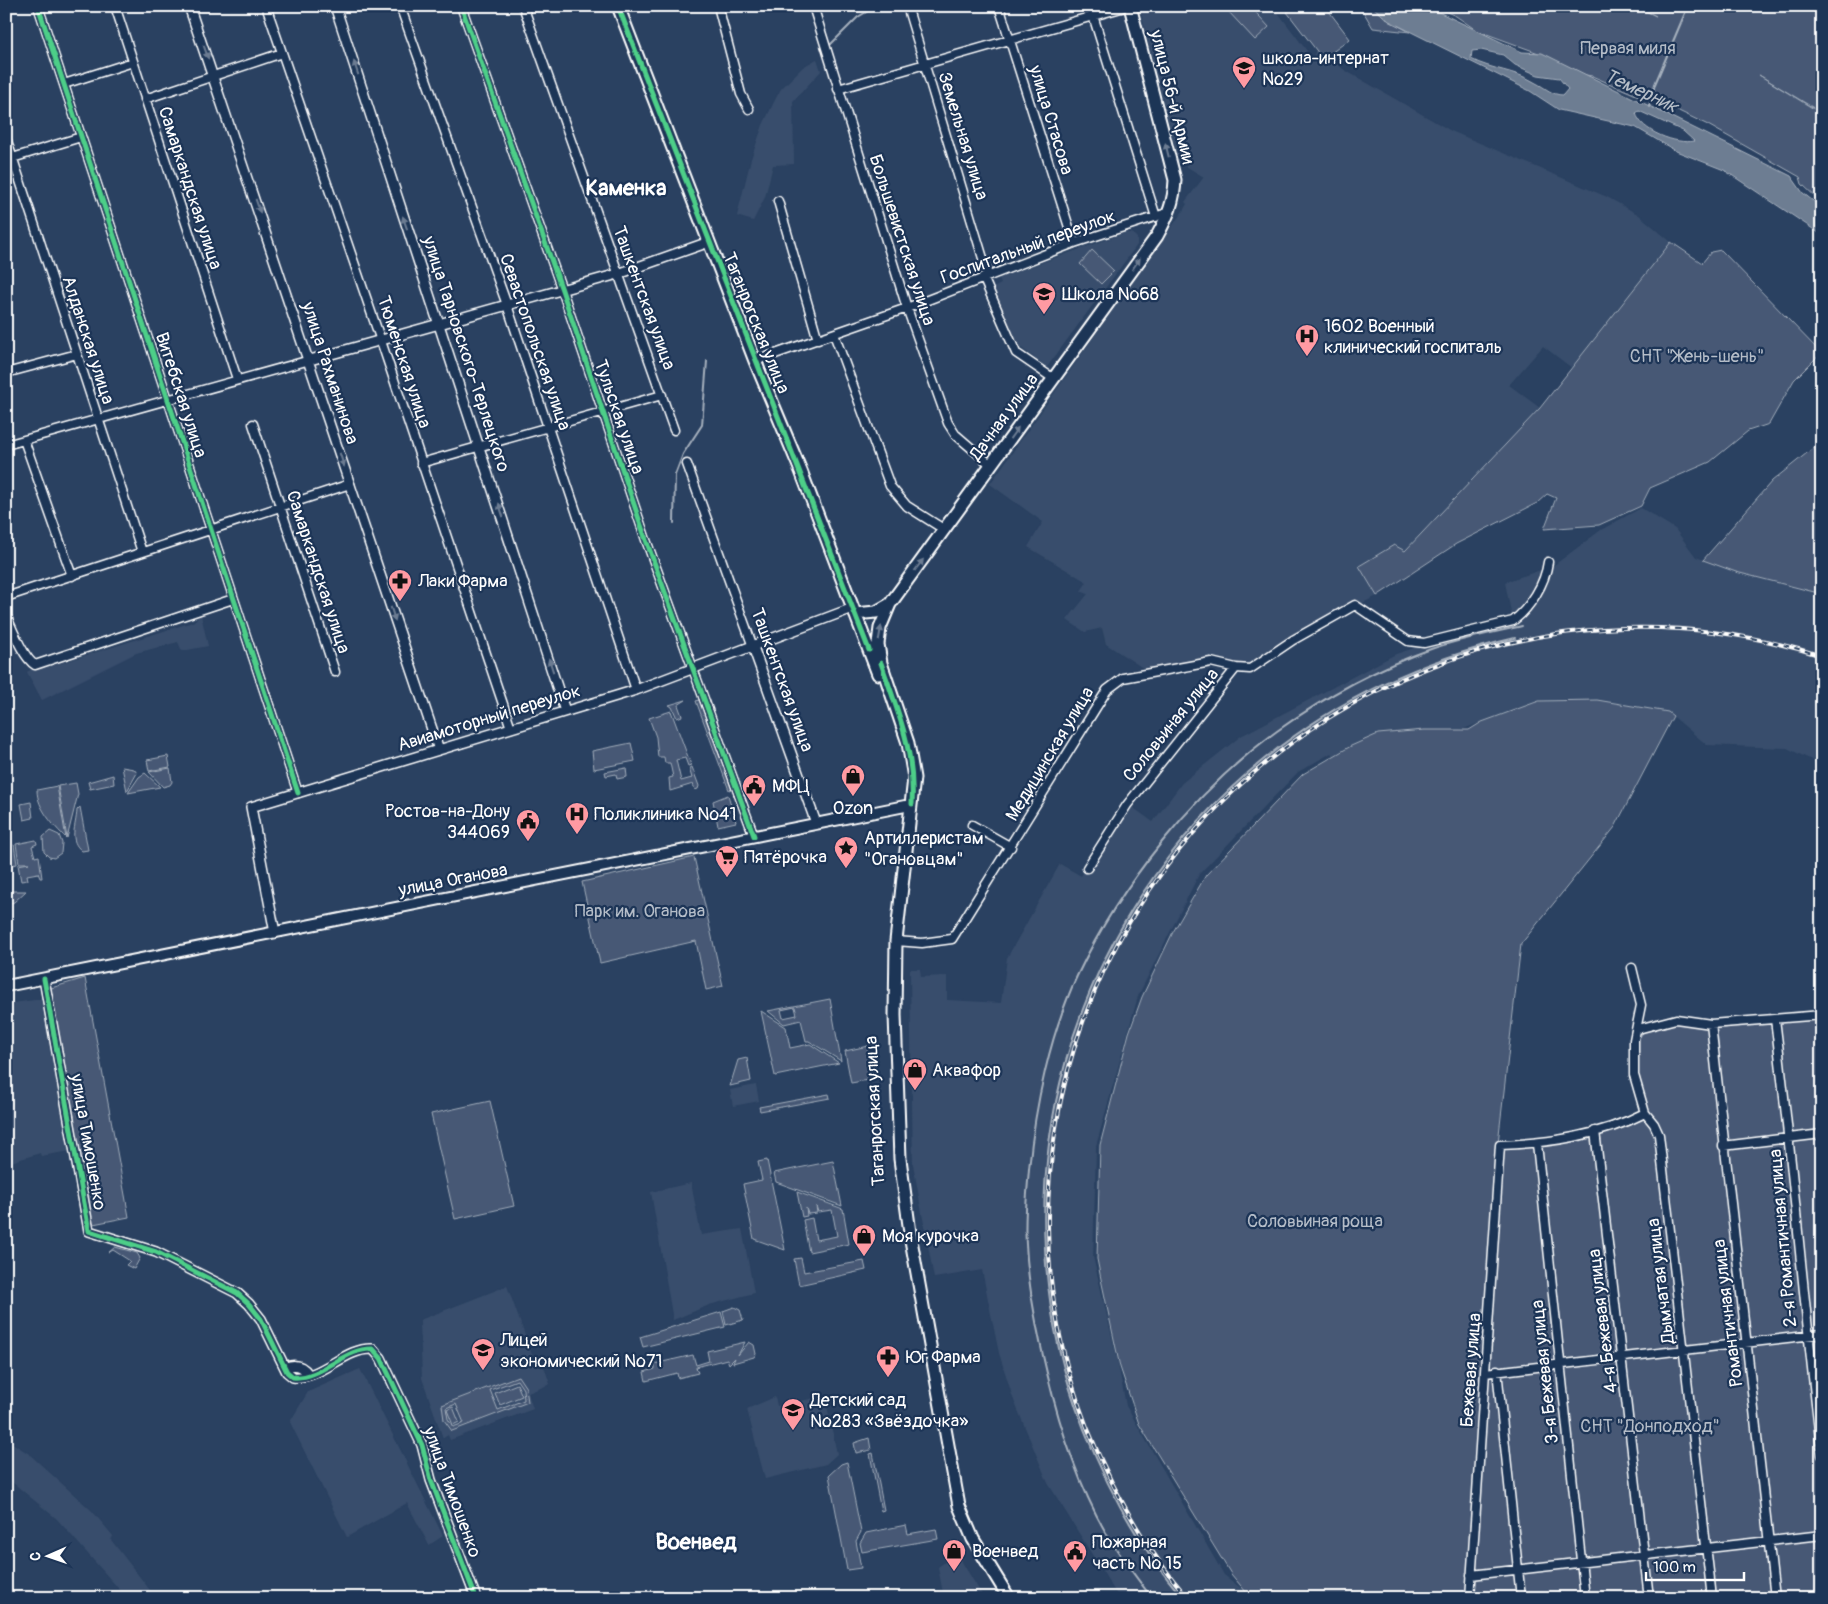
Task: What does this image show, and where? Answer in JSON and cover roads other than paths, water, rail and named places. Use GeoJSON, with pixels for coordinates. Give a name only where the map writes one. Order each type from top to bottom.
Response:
{"type":"FeatureCollection","features":[{"type":"Feature","properties":{"kind":"main road","name":"Таганрогская улица"},"geometry":{"type":"LineString","coordinates":[[618,6],[755,361],[801,471],[854,611],[902,745],[909,805]]}},
{"type":"Feature","properties":{"kind":"main road","name":"улица 56-й Армии"},"geometry":{"type":"LineString","coordinates":[[1129,6],[1175,180],[1174,197]]}},
{"type":"Feature","properties":{"kind":"main road","name":"Дачная улица"},"geometry":{"type":"LineString","coordinates":[[881,663],[878,644],[880,628],[890,604],[1157,236],[1171,211],[1174,197]]}},
{"type":"Feature","properties":{"kind":"main road"},"geometry":{"type":"LineString","coordinates":[[854,611],[876,612],[890,604]]}},
{"type":"Feature","properties":{"kind":"main road","name":"Таганрогская улица"},"geometry":{"type":"LineString","coordinates":[[881,663],[912,761],[909,805],[893,941],[900,1159],[912,1261],[952,1508],[967,1542],[1001,1598]]}},
{"type":"Feature","properties":{"kind":"main road","name":"улица Оганова"},"geometry":{"type":"LineString","coordinates":[[6,986],[909,805]]}},
{"type":"Feature","properties":{"kind":"main road","name":"Таганрогская улица"},"geometry":{"type":"LineString","coordinates":[[912,1261],[959,1506],[973,1539],[1009,1598]]}},
{"type":"Feature","properties":{"kind":"street","name":"Витебская улица"},"geometry":{"type":"LineString","coordinates":[[38,6],[298,793]]}},
{"type":"Feature","properties":{"kind":"street","name":"Самаркандская улица"},"geometry":{"type":"LineString","coordinates":[[115,6],[236,380]]}},
{"type":"Feature","properties":{"kind":"street","name":"улица Рахманинова"},"geometry":{"type":"LineString","coordinates":[[189,6],[310,360],[439,750]]}},
{"type":"Feature","properties":{"kind":"street","name":"Тюменская улица"},"geometry":{"type":"LineString","coordinates":[[266,6],[382,340],[421,463],[511,728]]}},
{"type":"Feature","properties":{"kind":"street","name":"улица Тарновского-Терлецкого"},"geometry":{"type":"LineString","coordinates":[[335,6],[402,216],[440,323],[566,711]]}},
{"type":"Feature","properties":{"kind":"street","name":"Севастопольская улица"},"geometry":{"type":"LineString","coordinates":[[400,6],[507,305],[636,690]]}},
{"type":"Feature","properties":{"kind":"street","name":"Тульская улица"},"geometry":{"type":"LineString","coordinates":[[460,6],[562,290],[602,412],[692,670],[754,836]]}},
{"type":"Feature","properties":{"kind":"street","name":"Ташкентская улица"},"geometry":{"type":"LineString","coordinates":[[523,6],[674,430]]}},
{"type":"Feature","properties":{"kind":"street"},"geometry":{"type":"LineString","coordinates":[[718,6],[741,94],[749,109]]}},
{"type":"Feature","properties":{"kind":"street","name":"Большевистская улица"},"geometry":{"type":"LineString","coordinates":[[813,6],[907,308],[948,423],[955,434],[991,465]]}},
{"type":"Feature","properties":{"kind":"street","name":"Земельная улица"},"geometry":{"type":"LineString","coordinates":[[907,6],[986,276],[1016,353],[1054,379]]}},
{"type":"Feature","properties":{"kind":"street","name":"улица Стасова"},"geometry":{"type":"LineString","coordinates":[[1000,6],[1074,243]]}},
{"type":"Feature","properties":{"kind":"street"},"geometry":{"type":"LineString","coordinates":[[1090,6],[1156,217]]}},
{"type":"Feature","properties":{"kind":"street"},"geometry":{"type":"LineString","coordinates":[[838,89],[1129,6]]}},
{"type":"Feature","properties":{"kind":"street"},"geometry":{"type":"LineString","coordinates":[[145,99],[282,53]]}},
{"type":"Feature","properties":{"kind":"street"},"geometry":{"type":"LineString","coordinates":[[64,84],[132,62]]}},
{"type":"Feature","properties":{"kind":"street"},"geometry":{"type":"LineString","coordinates":[[10,160],[82,137]]}},
{"type":"Feature","properties":{"kind":"street","name":"Алданская улица"},"geometry":{"type":"LineString","coordinates":[[6,138],[10,160],[77,354],[142,552]]}},
{"type":"Feature","properties":{"kind":"street"},"geometry":{"type":"LineString","coordinates":[[778,201],[818,340]]}},
{"type":"Feature","properties":{"kind":"street","name":"Госпитальный переулок"},"geometry":{"type":"LineString","coordinates":[[755,361],[907,308],[1074,243],[1171,211]]}},
{"type":"Feature","properties":{"kind":"street"},"geometry":{"type":"LineString","coordinates":[[6,445],[618,274],[709,242]]}},
{"type":"Feature","properties":{"kind":"street"},"geometry":{"type":"LineString","coordinates":[[834,334],[890,486],[907,506],[945,530]]}},
{"type":"Feature","properties":{"kind":"street"},"geometry":{"type":"LineString","coordinates":[[6,373],[77,354]]}},
{"type":"Feature","properties":{"kind":"street"},"geometry":{"type":"LineString","coordinates":[[421,463],[662,395]]}},
{"type":"Feature","properties":{"kind":"street","name":"Самаркандская улица"},"geometry":{"type":"LineString","coordinates":[[253,424],[335,672]]}},
{"type":"Feature","properties":{"kind":"street"},"geometry":{"type":"LineString","coordinates":[[24,440],[72,576]]}},
{"type":"Feature","properties":{"kind":"street","name":"Ташкентская улица"},"geometry":{"type":"LineString","coordinates":[[688,464],[816,823]]}},
{"type":"Feature","properties":{"kind":"street"},"geometry":{"type":"LineString","coordinates":[[6,597],[350,484]]}},
{"type":"Feature","properties":{"kind":"street","name":"Соловьиная улица"},"geometry":{"type":"LineString","coordinates":[[1087,868],[1127,805],[1236,668],[1250,669],[1293,640],[1355,605],[1408,641],[1414,643],[1424,643],[1512,621],[1523,614],[1543,581],[1548,562]]}},
{"type":"Feature","properties":{"kind":"street"},"geometry":{"type":"LineString","coordinates":[[6,615],[30,662],[35,665],[233,599]]}},
{"type":"Feature","properties":{"kind":"street","name":"Авиамоторный переулок"},"geometry":{"type":"LineString","coordinates":[[275,932],[251,808],[636,690],[854,611]]}},
{"type":"Feature","properties":{"kind":"street","name":"Медицинская улица"},"geometry":{"type":"LineString","coordinates":[[893,941],[922,943],[952,939],[1107,690],[1114,682],[1123,678],[1211,662],[1236,668]]}},
{"type":"Feature","properties":{"kind":"street","name":"Медицинская улица"},"geometry":{"type":"LineString","coordinates":[[972,825],[1010,847]]}},
{"type":"Feature","properties":{"kind":"street","name":"Дымчатая улица"},"geometry":{"type":"LineString","coordinates":[[1632,968],[1641,1005],[1638,1029],[1634,1040],[1634,1074],[1645,1113],[1654,1124],[1659,1136],[1712,1598]]}},
{"type":"Feature","properties":{"kind":"street","name":"улица Тимошенко"},"geometry":{"type":"LineString","coordinates":[[44,979],[89,1231],[156,1252],[237,1293],[261,1319],[286,1367],[298,1365],[305,1368],[308,1374],[363,1348],[373,1349],[381,1358],[422,1445],[431,1480],[476,1598]]}},
{"type":"Feature","properties":{"kind":"street"},"geometry":{"type":"LineString","coordinates":[[1638,1029],[1676,1020],[1711,1024],[1822,1015]]}},
{"type":"Feature","properties":{"kind":"street","name":"2-я Романтичная улица"},"geometry":{"type":"LineString","coordinates":[[1775,1019],[1789,1138],[1807,1336],[1822,1455]]}},
{"type":"Feature","properties":{"kind":"street","name":"Романтичная улица"},"geometry":{"type":"LineString","coordinates":[[1711,1024],[1723,1146],[1775,1598]]}},
{"type":"Feature","properties":{"kind":"street"},"geometry":{"type":"LineString","coordinates":[[1537,1144],[1555,1142],[1595,1131],[1645,1113]]}},
{"type":"Feature","properties":{"kind":"street","name":"4-я Бежевая улица"},"geometry":{"type":"LineString","coordinates":[[1595,1131],[1649,1598]]}},
{"type":"Feature","properties":{"kind":"street"},"geometry":{"type":"LineString","coordinates":[[1723,1146],[1822,1134]]}},
{"type":"Feature","properties":{"kind":"street","name":"Бежевая улица"},"geometry":{"type":"LineString","coordinates":[[1470,1598],[1500,1145],[1537,1144]]}},
{"type":"Feature","properties":{"kind":"street","name":"3-я Бежевая улица"},"geometry":{"type":"LineString","coordinates":[[1537,1144],[1585,1598]]}},
{"type":"Feature","properties":{"kind":"street"},"geometry":{"type":"LineString","coordinates":[[1485,1373],[1496,1370],[1822,1334]]}},
{"type":"Feature","properties":{"kind":"street"},"geometry":{"type":"LineString","coordinates":[[1496,1370],[1521,1598]]}},
{"type":"Feature","properties":{"kind":"street"},"geometry":{"type":"LineString","coordinates":[[1472,1575],[1822,1535]]}},
{"type":"Feature","properties":{"kind":"waterway"},"geometry":{"type":"LineString","coordinates":[[831,44],[858,17],[876,6]]}},
{"type":"Feature","properties":{"kind":"waterway","name":"Темерник"},"geometry":{"type":"LineString","coordinates":[[1649,107],[1655,84],[1688,6]]}},
{"type":"Feature","properties":{"kind":"waterway"},"geometry":{"type":"LineString","coordinates":[[674,523],[675,475],[683,454],[702,425],[707,361]]}},
{"type":"Feature","properties":{"kind":"waterway"},"geometry":{"type":"LineString","coordinates":[[1152,1598],[1105,1531],[1086,1493],[1070,1454],[1052,1394],[1031,1293],[1025,1225],[1035,1120],[1045,1071],[1067,998],[1095,941],[1115,907],[1138,874],[1189,811],[1246,755],[1313,707],[1391,665],[1442,645],[1522,626]]}},
{"type":"Feature","properties":{"kind":"waterway"},"geometry":{"type":"LineString","coordinates":[[1183,1598],[1167,1579],[1126,1518],[1093,1452],[1084,1429],[1057,1338],[1045,1245],[1048,1153],[1065,1063],[1097,976],[1141,895],[1199,821],[1268,756],[1324,716],[1385,683],[1416,669],[1449,657],[1515,638]]}},
{"type":"Feature","properties":{"kind":"railway"},"geometry":{"type":"LineString","coordinates":[[1188,1598],[1172,1579],[1130,1517],[1107,1473],[1087,1427],[1075,1391],[1057,1319],[1049,1245],[1050,1170],[1055,1133],[1089,1005],[1149,891],[1230,795],[1329,718],[1441,663],[1563,633],[1691,630],[1822,656]]}},
{"type":"Feature","properties":{"kind":"place","name":"школа-интернат №29"},"geometry":{"type":"Point","coordinates":[1244,89]}},
{"type":"Feature","properties":{"kind":"place","name":"Школа №68"},"geometry":{"type":"Point","coordinates":[1044,315]}},
{"type":"Feature","properties":{"kind":"place","name":"1602 Военный клинический госпиталь"},"geometry":{"type":"Point","coordinates":[1307,357]}},
{"type":"Feature","properties":{"kind":"place","name":"Лаки Фарма"},"geometry":{"type":"Point","coordinates":[400,602]}},
{"type":"Feature","properties":{"kind":"place","name":"Ozon"},"geometry":{"type":"Point","coordinates":[853,797]}},
{"type":"Feature","properties":{"kind":"place","name":"МФЦ"},"geometry":{"type":"Point","coordinates":[754,807]}},
{"type":"Feature","properties":{"kind":"place","name":"Поликлиника №41"},"geometry":{"type":"Point","coordinates":[577,835]}},
{"type":"Feature","properties":{"kind":"place","name":"Ростов-на-Дону 344069"},"geometry":{"type":"Point","coordinates":[528,842]}},
{"type":"Feature","properties":{"kind":"place","name":"Артиллеристам \"Огановцам\""},"geometry":{"type":"Point","coordinates":[846,869]}},
{"type":"Feature","properties":{"kind":"place","name":"Пятёрочка"},"geometry":{"type":"Point","coordinates":[727,878]}},
{"type":"Feature","properties":{"kind":"place","name":"Аквафор"},"geometry":{"type":"Point","coordinates":[915,1091]}},
{"type":"Feature","properties":{"kind":"place","name":"Моя курочка"},"geometry":{"type":"Point","coordinates":[864,1257]}},
{"type":"Feature","properties":{"kind":"place","name":"Лицей экономический №71"},"geometry":{"type":"Point","coordinates":[483,1371]}},
{"type":"Feature","properties":{"kind":"place","name":"Юг Фарма"},"geometry":{"type":"Point","coordinates":[888,1378]}},
{"type":"Feature","properties":{"kind":"place","name":"Детский сад №283 «Звёздочка»"},"geometry":{"type":"Point","coordinates":[793,1431]}},
{"type":"Feature","properties":{"kind":"place","name":"Военвед"},"geometry":{"type":"Point","coordinates":[954,1572]}},
{"type":"Feature","properties":{"kind":"place","name":"Пожарная часть № 15"},"geometry":{"type":"Point","coordinates":[1075,1573]}},
{"type":"Feature","properties":{"kind":"district","name":"Каменка"},"geometry":{"type":"Point","coordinates":[626,188]}},
{"type":"Feature","properties":{"kind":"district","name":"Военвед"},"geometry":{"type":"Point","coordinates":[696,1542]}},
{"type":"Feature","properties":{"kind":"park label","name":"Первая миля"},"geometry":{"type":"Point","coordinates":[1628,48]}},
{"type":"Feature","properties":{"kind":"park label","name":"СНТ \"Жень-шень\""},"geometry":{"type":"Point","coordinates":[1697,356]}},
{"type":"Feature","properties":{"kind":"park label","name":"Парк им. Оганова"},"geometry":{"type":"Point","coordinates":[640,911]}},
{"type":"Feature","properties":{"kind":"park label","name":"Соловьиная роща"},"geometry":{"type":"Point","coordinates":[1315,1221]}},
{"type":"Feature","properties":{"kind":"park label","name":"СНТ \"Донподход\""},"geometry":{"type":"Point","coordinates":[1650,1426]}}]}
